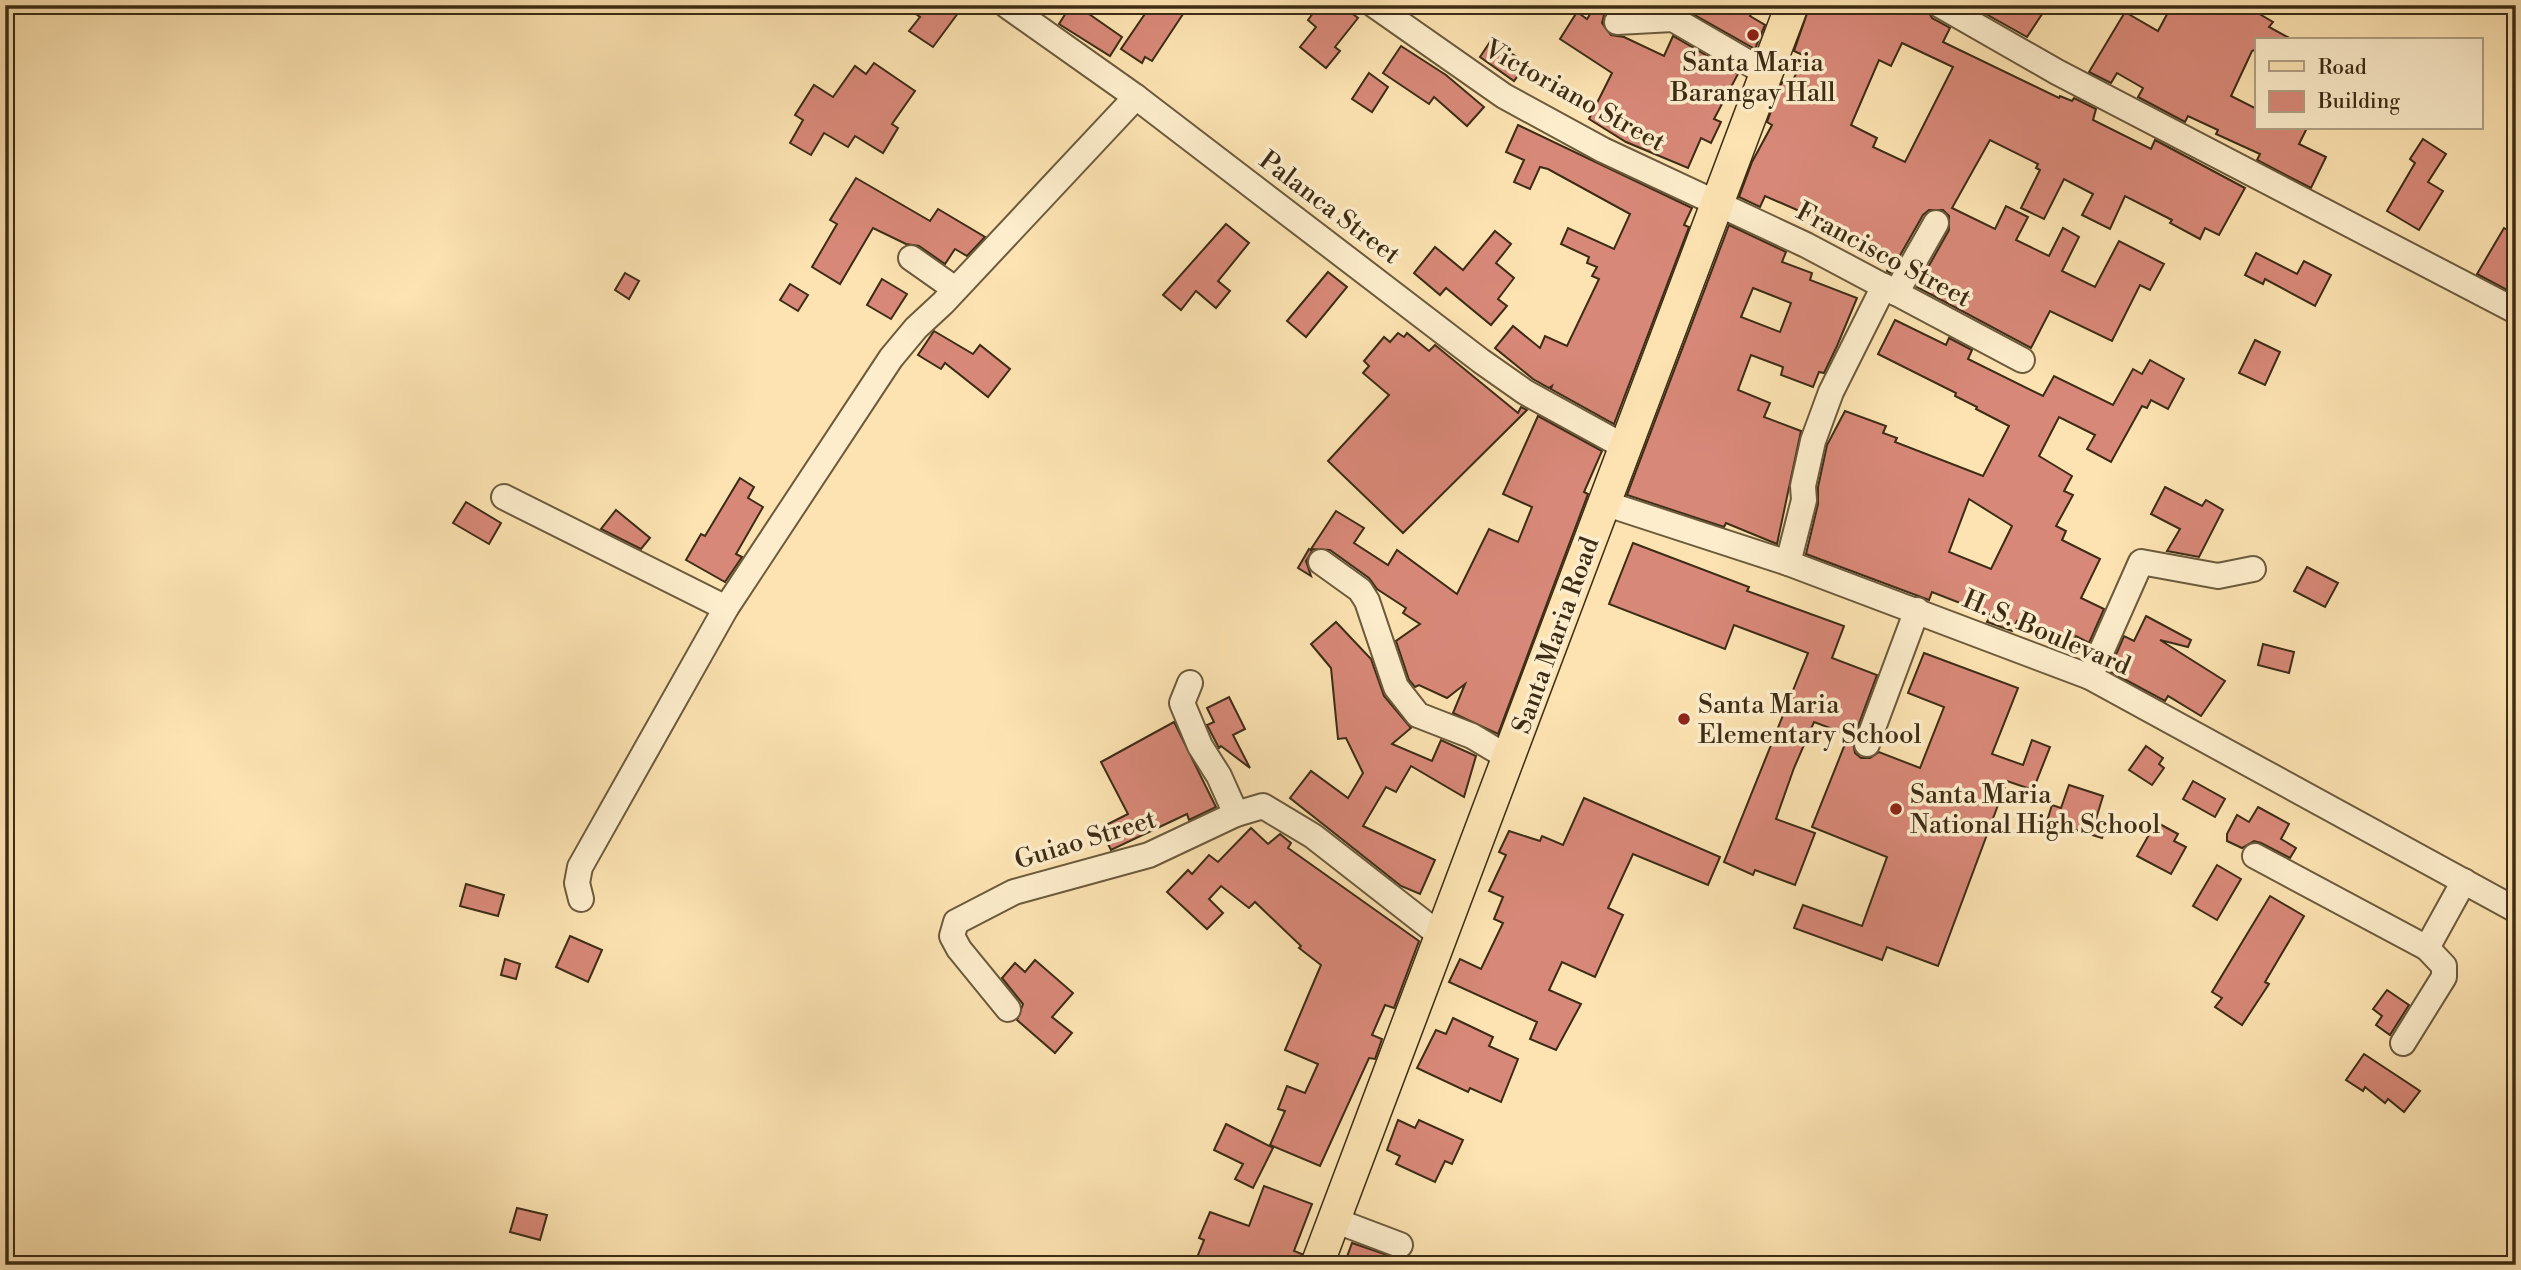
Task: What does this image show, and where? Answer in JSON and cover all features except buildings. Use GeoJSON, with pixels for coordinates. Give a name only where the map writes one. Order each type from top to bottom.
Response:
{"type":"FeatureCollection","features":[{"type":"Feature","properties":{"kind":"main road","name":"Santa Maria Road"},"geometry":{"type":"LineString","coordinates":[[1317,1265],[1792,5]]}},
{"type":"Feature","properties":{"kind":"street","name":"Palanca Street"},"geometry":{"type":"LineString","coordinates":[[1006,5],[1136,97],[1480,361],[1525,392],[1625,447]]}},
{"type":"Feature","properties":{"kind":"street","name":"Victoriano Street"},"geometry":{"type":"LineString","coordinates":[[1374,5],[1504,96],[1603,150],[1717,202]]}},
{"type":"Feature","properties":{"kind":"street"},"geometry":{"type":"LineString","coordinates":[[1940,5],[2057,72],[2512,309],[2516,301]]}},
{"type":"Feature","properties":{"kind":"street"},"geometry":{"type":"LineString","coordinates":[[1617,22],[1672,19],[1766,74]]}},
{"type":"Feature","properties":{"kind":"street"},"geometry":{"type":"LineString","coordinates":[[581,899],[577,883],[580,867],[726,608],[891,358],[916,328],[1136,97]]}},
{"type":"Feature","properties":{"kind":"street","name":"Francisco Street"},"geometry":{"type":"LineString","coordinates":[[1717,202],[2022,360]]}},
{"type":"Feature","properties":{"kind":"street"},"geometry":{"type":"LineString","coordinates":[[1788,563],[1804,500],[1803,486],[1813,441],[1831,392],[1890,290],[1936,223]]}},
{"type":"Feature","properties":{"kind":"street"},"geometry":{"type":"LineString","coordinates":[[911,258],[955,289]]}},
{"type":"Feature","properties":{"kind":"street"},"geometry":{"type":"LineString","coordinates":[[504,498],[726,608]]}},
{"type":"Feature","properties":{"kind":"street","name":"H. S. Boulevard"},"geometry":{"type":"LineString","coordinates":[[1604,503],[1788,563],[2090,677],[2516,911]]}},
{"type":"Feature","properties":{"kind":"street"},"geometry":{"type":"LineString","coordinates":[[1321,562],[1360,590],[1367,601],[1396,687],[1418,715],[1472,736],[1509,758]]}},
{"type":"Feature","properties":{"kind":"street"},"geometry":{"type":"LineString","coordinates":[[2090,677],[2141,562],[2218,576],[2253,569]]}},
{"type":"Feature","properties":{"kind":"street"},"geometry":{"type":"LineString","coordinates":[[1867,744],[1917,610]]}},
{"type":"Feature","properties":{"kind":"street"},"geometry":{"type":"LineString","coordinates":[[1190,684],[1182,703],[1200,746],[1219,775],[1236,814]]}},
{"type":"Feature","properties":{"kind":"street","name":"Guiao Street"},"geometry":{"type":"LineString","coordinates":[[1008,1009],[959,949],[952,936],[956,922],[1014,892],[1149,855],[1236,814],[1263,806],[1284,817],[1441,936]]}},
{"type":"Feature","properties":{"kind":"street"},"geometry":{"type":"LineString","coordinates":[[2255,856],[2427,948],[2444,966],[2444,977],[2403,1043]]}},
{"type":"Feature","properties":{"kind":"street"},"geometry":{"type":"LineString","coordinates":[[2427,948],[2465,881]]}},
{"type":"Feature","properties":{"kind":"street"},"geometry":{"type":"LineString","coordinates":[[1334,1220],[1400,1245]]}},
{"type":"Feature","properties":{"kind":"place","name":"Santa Maria Barangay Hall"},"geometry":{"type":"Point","coordinates":[1753,35]}},
{"type":"Feature","properties":{"kind":"place","name":"Santa Maria Elementary School"},"geometry":{"type":"Point","coordinates":[1684,719]}},
{"type":"Feature","properties":{"kind":"place","name":"Santa Maria National High School"},"geometry":{"type":"Point","coordinates":[1896,809]}}]}
